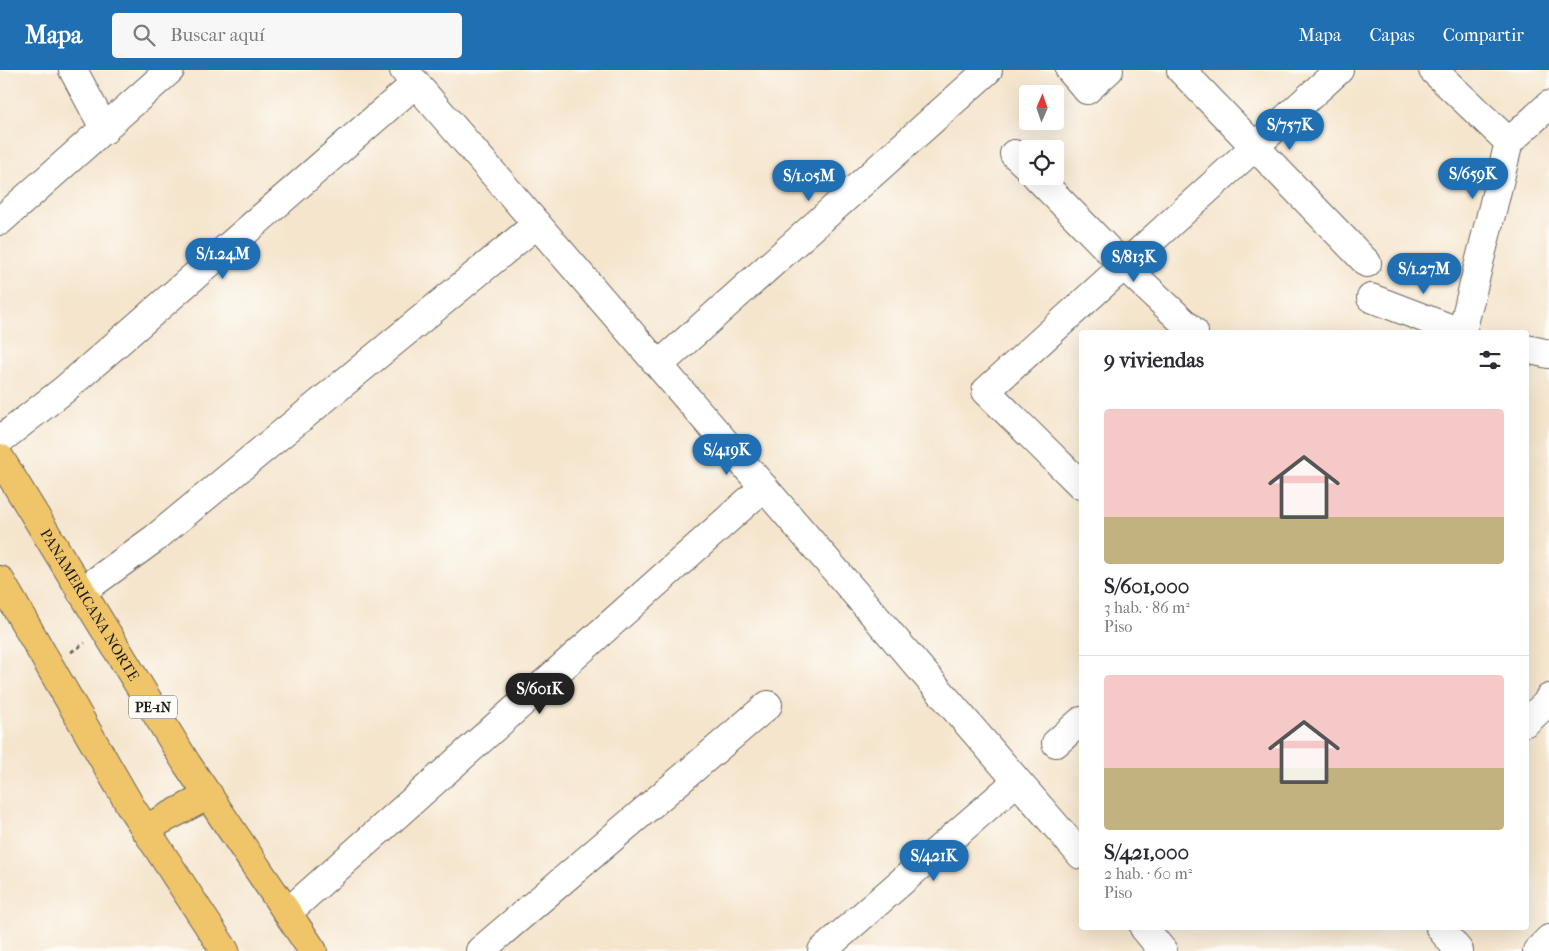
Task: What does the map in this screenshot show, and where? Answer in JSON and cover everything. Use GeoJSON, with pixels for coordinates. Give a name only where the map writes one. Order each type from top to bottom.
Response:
{"type":"FeatureCollection","features":[{"type":"Feature","properties":{"kind":"highway","name":"PANAMERICANA NORTE"},"geometry":{"type":"LineString","coordinates":[[2,467],[209,795],[314,951]]}},
{"type":"Feature","properties":{"kind":"highway"},"geometry":{"type":"LineString","coordinates":[[0,580],[145,829],[225,951]]}},
{"type":"Feature","properties":{"kind":"highway"},"geometry":{"type":"LineString","coordinates":[[145,829],[209,795]]}},
{"type":"Feature","properties":{"kind":"street"},"geometry":{"type":"LineString","coordinates":[[73,70],[105,130]]}},
{"type":"Feature","properties":{"kind":"street"},"geometry":{"type":"LineString","coordinates":[[0,221],[105,130],[170,70]]}},
{"type":"Feature","properties":{"kind":"street"},"geometry":{"type":"LineString","coordinates":[[659,365],[988,70]]}},
{"type":"Feature","properties":{"kind":"street"},"geometry":{"type":"LineString","coordinates":[[1070,70],[1087,90],[1109,70]]}},
{"type":"Feature","properties":{"kind":"street"},"geometry":{"type":"LineString","coordinates":[[1181,70],[1367,263]]}},
{"type":"Feature","properties":{"kind":"street"},"geometry":{"type":"LineString","coordinates":[[1079,483],[986,391],[1339,70]]}},
{"type":"Feature","properties":{"kind":"street"},"geometry":{"type":"LineString","coordinates":[[1433,70],[1509,142]]}},
{"type":"Feature","properties":{"kind":"street"},"geometry":{"type":"LineString","coordinates":[[0,440],[65,390],[410,77],[1079,853]]}},
{"type":"Feature","properties":{"kind":"street"},"geometry":{"type":"LineString","coordinates":[[1462,330],[1509,142],[1549,105]]}},
{"type":"Feature","properties":{"kind":"street"},"geometry":{"type":"LineString","coordinates":[[1045,185],[1123,265],[1192,330]]}},
{"type":"Feature","properties":{"kind":"street"},"geometry":{"type":"LineString","coordinates":[[81,592],[154,539],[537,224]]}},
{"type":"Feature","properties":{"kind":"street"},"geometry":{"type":"LineString","coordinates":[[1371,298],[1456,330]]}},
{"type":"Feature","properties":{"kind":"street"},"geometry":{"type":"LineString","coordinates":[[1529,351],[1549,354]]}},
{"type":"Feature","properties":{"kind":"street"},"geometry":{"type":"LineString","coordinates":[[288,912],[764,487]]}},
{"type":"Feature","properties":{"kind":"street"},"geometry":{"type":"LineString","coordinates":[[1529,719],[1547,703],[1549,698]]}},
{"type":"Feature","properties":{"kind":"street"},"geometry":{"type":"LineString","coordinates":[[480,951],[768,704]]}},
{"type":"Feature","properties":{"kind":"street"},"geometry":{"type":"LineString","coordinates":[[1056,743],[1079,722]]}},
{"type":"Feature","properties":{"kind":"street"},"geometry":{"type":"LineString","coordinates":[[822,951],[1017,781]]}},
{"type":"Feature","properties":{"kind":"street"},"geometry":{"type":"LineString","coordinates":[[1146,930],[1163,951]]}},
{"type":"Feature","properties":{"kind":"street"},"geometry":{"type":"LineString","coordinates":[[1442,930],[1460,951]]}},
{"type":"Feature","properties":{"kind":"street"},"geometry":{"type":"LineString","coordinates":[[1537,951],[1549,938]]}},
{"type":"Feature","properties":{"kind":"path"},"geometry":{"type":"LineString","coordinates":[[50,666],[104,630]]}}]}
